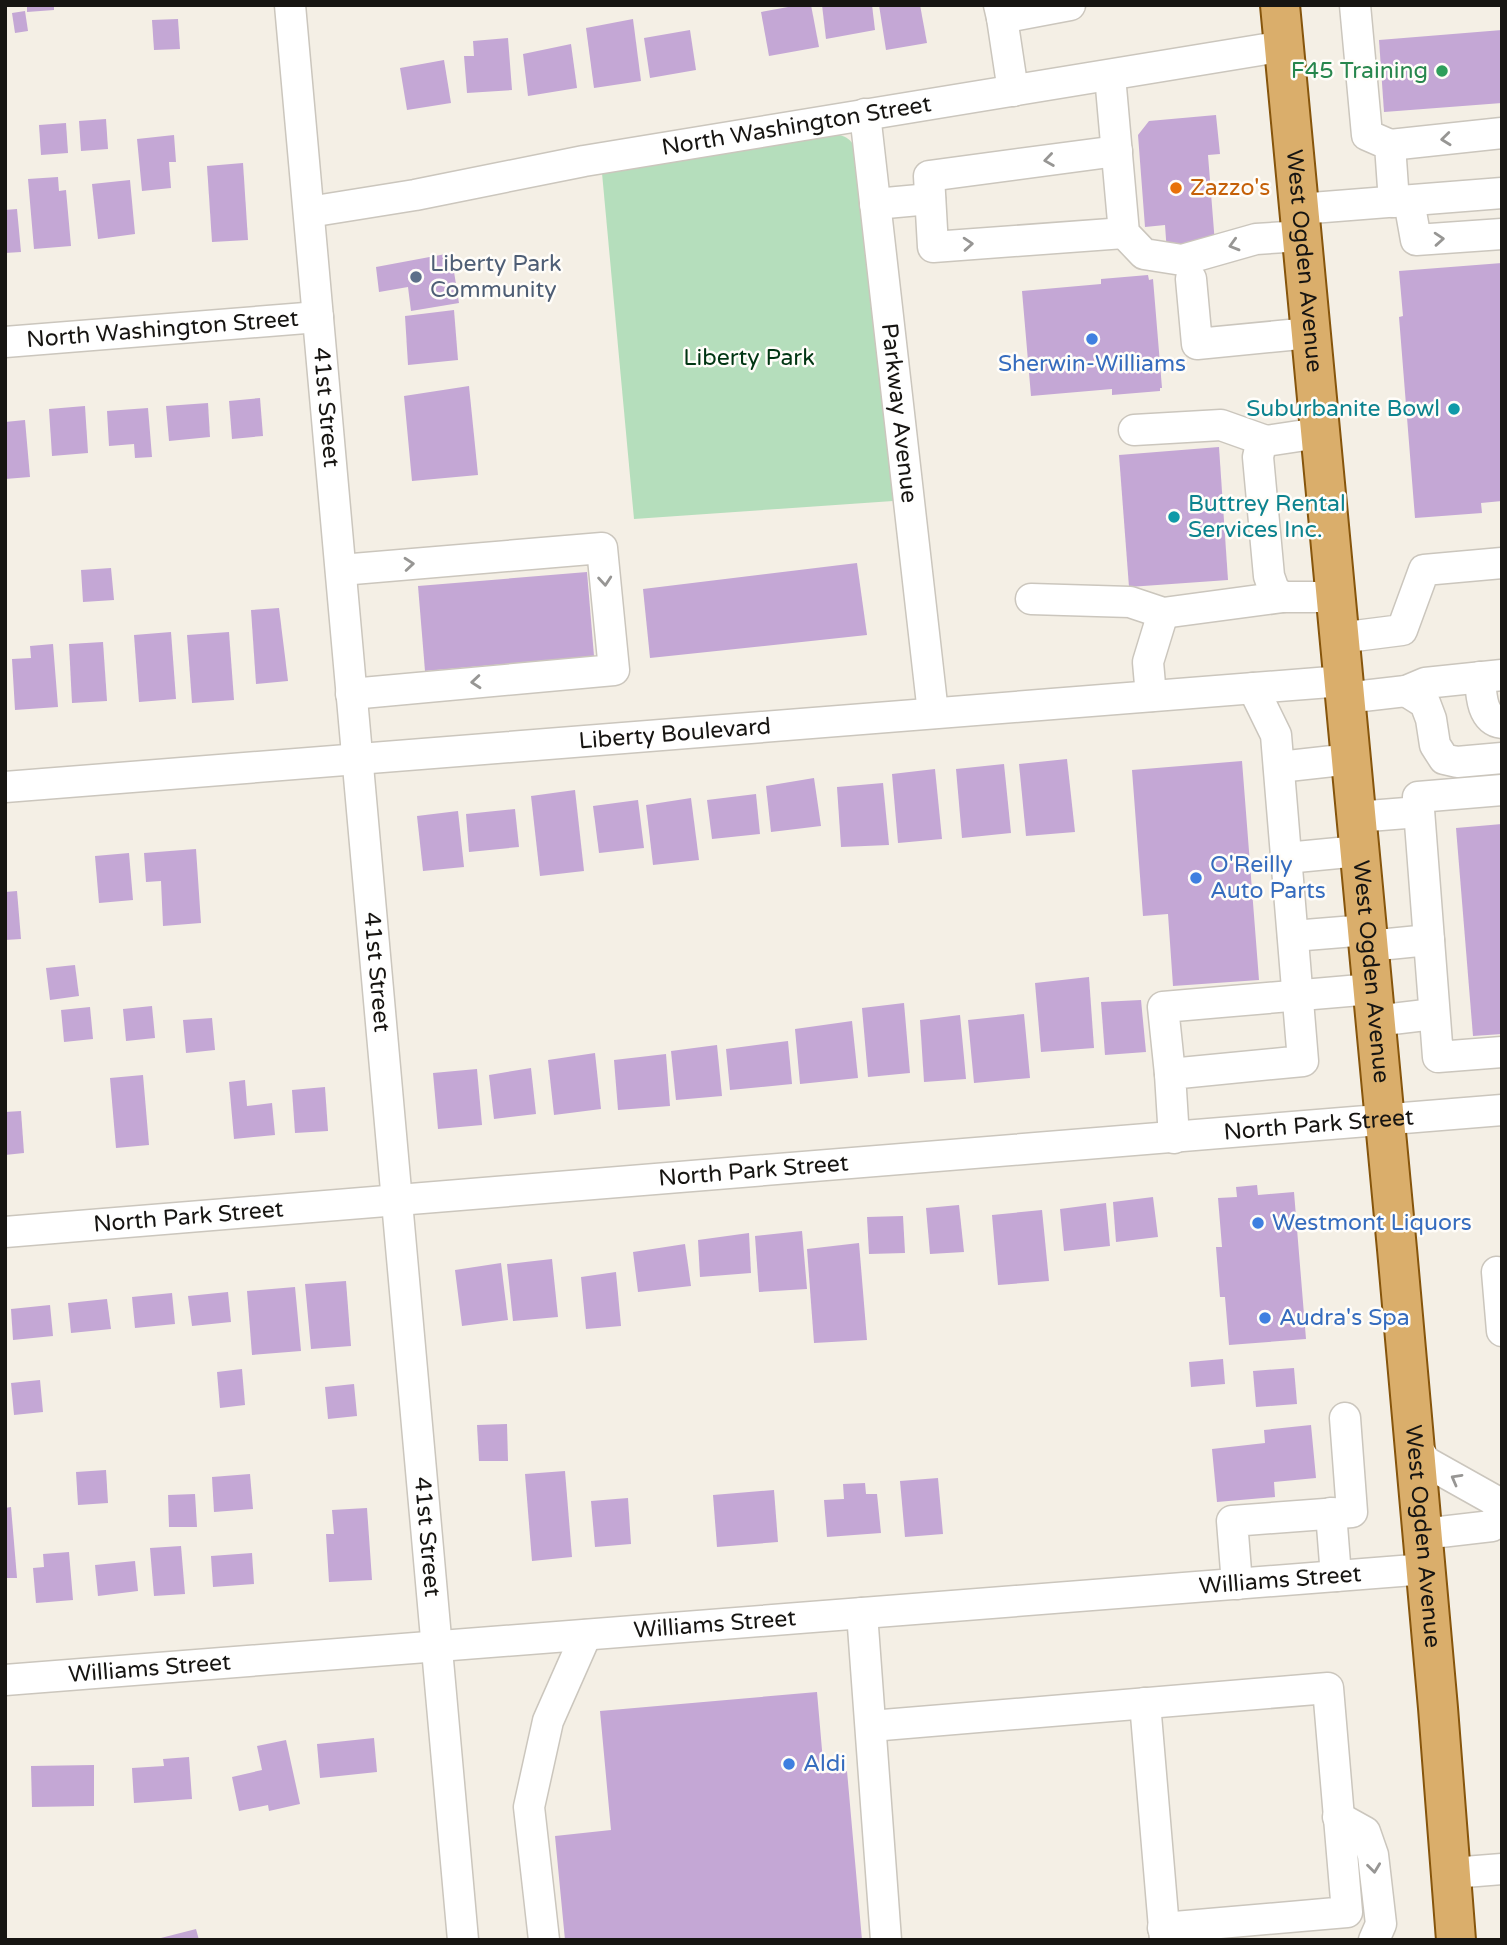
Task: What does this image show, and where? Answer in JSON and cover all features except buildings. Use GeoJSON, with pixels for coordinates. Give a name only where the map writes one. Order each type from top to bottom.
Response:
{"type":"FeatureCollection","features":[{"type":"Feature","properties":{"kind":"main road","name":"West Ogden Avenue"},"geometry":{"type":"LineString","coordinates":[[1280,5],[1415,1445],[1456,1940]]}},
{"type":"Feature","properties":{"kind":"street","name":"41st Street"},"geometry":{"type":"LineString","coordinates":[[290,5],[463,1940]]}},
{"type":"Feature","properties":{"kind":"street"},"geometry":{"type":"LineString","coordinates":[[1013,91],[1001,12],[1070,5]]}},
{"type":"Feature","properties":{"kind":"street"},"geometry":{"type":"LineString","coordinates":[[1354,5],[1367,135],[1390,145],[1502,133]]}},
{"type":"Feature","properties":{"kind":"street","name":"North Washington Street"},"geometry":{"type":"LineString","coordinates":[[309,212],[415,195],[584,161],[1284,46]]}},
{"type":"Feature","properties":{"kind":"street"},"geometry":{"type":"LineString","coordinates":[[1110,76],[1124,233],[1144,254],[1182,260],[1256,239],[1300,222],[1401,201],[1502,193]]}},
{"type":"Feature","properties":{"kind":"street","name":"Parkway Avenue"},"geometry":{"type":"LineString","coordinates":[[865,114],[933,713]]}},
{"type":"Feature","properties":{"kind":"street"},"geometry":{"type":"LineString","coordinates":[[1390,145],[1401,201],[1416,240],[1502,234]]}},
{"type":"Feature","properties":{"kind":"street"},"geometry":{"type":"LineString","coordinates":[[1117,151],[929,176],[933,247],[1124,233]]}},
{"type":"Feature","properties":{"kind":"street"},"geometry":{"type":"LineString","coordinates":[[875,204],[930,199]]}},
{"type":"Feature","properties":{"kind":"street"},"geometry":{"type":"LineString","coordinates":[[1191,278],[1197,344],[1310,333]]}},
{"type":"Feature","properties":{"kind":"street","name":"North Washington Street"},"geometry":{"type":"LineString","coordinates":[[5,342],[318,317]]}},
{"type":"Feature","properties":{"kind":"street"},"geometry":{"type":"LineString","coordinates":[[1134,430],[1221,425],[1266,441]]}},
{"type":"Feature","properties":{"kind":"street"},"geometry":{"type":"LineString","coordinates":[[1283,597],[1274,590],[1269,576],[1258,457],[1261,444],[1266,441],[1320,433]]}},
{"type":"Feature","properties":{"kind":"street"},"geometry":{"type":"LineString","coordinates":[[341,570],[602,548],[614,670],[352,694]]}},
{"type":"Feature","properties":{"kind":"street"},"geometry":{"type":"LineString","coordinates":[[1339,638],[1402,630],[1424,570],[1502,563]]}},
{"type":"Feature","properties":{"kind":"street"},"geometry":{"type":"LineString","coordinates":[[1031,599],[1130,602],[1163,614],[1283,597],[1336,597]]}},
{"type":"Feature","properties":{"kind":"street"},"geometry":{"type":"LineString","coordinates":[[1151,696],[1148,662],[1163,614]]}},
{"type":"Feature","properties":{"kind":"street"},"geometry":{"type":"LineString","coordinates":[[1491,676],[1481,698],[1486,711],[1496,722],[1502,723]]}},
{"type":"Feature","properties":{"kind":"street","name":"Liberty Boulevard"},"geometry":{"type":"LineString","coordinates":[[5,787],[1253,688],[1406,691],[1425,683],[1491,676]]}},
{"type":"Feature","properties":{"kind":"street"},"geometry":{"type":"LineString","coordinates":[[1170,1074],[1303,1061],[1276,735],[1253,688]]}},
{"type":"Feature","properties":{"kind":"street"},"geometry":{"type":"LineString","coordinates":[[1406,691],[1425,703],[1431,719],[1435,745],[1444,758],[1457,762],[1502,758]]}},
{"type":"Feature","properties":{"kind":"street"},"geometry":{"type":"LineString","coordinates":[[1279,767],[1351,759]]}},
{"type":"Feature","properties":{"kind":"street"},"geometry":{"type":"LineString","coordinates":[[1502,790],[1418,797],[1438,1057],[1502,1052]]}},
{"type":"Feature","properties":{"kind":"street"},"geometry":{"type":"LineString","coordinates":[[1286,858],[1419,812]]}},
{"type":"Feature","properties":{"kind":"street"},"geometry":{"type":"LineString","coordinates":[[1293,936],[1429,940]]}},
{"type":"Feature","properties":{"kind":"street"},"geometry":{"type":"LineString","coordinates":[[1174,1138],[1163,1007],[1298,996],[1434,1014]]}},
{"type":"Feature","properties":{"kind":"street","name":"North Park Street"},"geometry":{"type":"LineString","coordinates":[[5,1231],[1502,1110]]}},
{"type":"Feature","properties":{"kind":"street"},"geometry":{"type":"LineString","coordinates":[[1497,1272],[1502,1331]]}},
{"type":"Feature","properties":{"kind":"street"},"geometry":{"type":"LineString","coordinates":[[1237,1584],[1232,1521],[1352,1512],[1345,1418]]}},
{"type":"Feature","properties":{"kind":"street"},"geometry":{"type":"LineString","coordinates":[[1415,1445],[1426,1462],[1492,1499],[1502,1510]]}},
{"type":"Feature","properties":{"kind":"street"},"geometry":{"type":"LineString","coordinates":[[1331,1513],[1336,1576]]}},
{"type":"Feature","properties":{"kind":"street","name":"Williams Street"},"geometry":{"type":"LineString","coordinates":[[5,1681],[1336,1576],[1424,1552],[1492,1527],[1502,1519]]}},
{"type":"Feature","properties":{"kind":"street"},"geometry":{"type":"LineString","coordinates":[[862,1613],[886,1940]]}},
{"type":"Feature","properties":{"kind":"street"},"geometry":{"type":"LineString","coordinates":[[544,1940],[529,1807],[548,1721],[586,1634]]}},
{"type":"Feature","properties":{"kind":"street"},"geometry":{"type":"LineString","coordinates":[[871,1726],[1145,1703],[1328,1688],[1347,1912],[1229,1931],[1164,1934],[1145,1703]]}},
{"type":"Feature","properties":{"kind":"street"},"geometry":{"type":"LineString","coordinates":[[1339,1817],[1365,1832],[1373,1855],[1381,1924],[1374,1940]]}},
{"type":"Feature","properties":{"kind":"street"},"geometry":{"type":"LineString","coordinates":[[1452,1873],[1502,1869]]}},
{"type":"Feature","properties":{"kind":"green space","name":"Liberty Park"},"geometry":{"type":"Polygon","coordinates":[[[832,134],[850,140],[860,157],[893,501],[634,519],[602,173],[832,134]]]}},
{"type":"Feature","properties":{"kind":"place","name":"F45 Training"},"geometry":{"type":"Point","coordinates":[1442,71]}},
{"type":"Feature","properties":{"kind":"place","name":"Zazzo's"},"geometry":{"type":"Point","coordinates":[1176,188]}},
{"type":"Feature","properties":{"kind":"place","name":"Liberty Park Community"},"geometry":{"type":"Point","coordinates":[416,277]}},
{"type":"Feature","properties":{"kind":"place","name":"Sherwin-Williams"},"geometry":{"type":"Point","coordinates":[1092,339]}},
{"type":"Feature","properties":{"kind":"place","name":"Suburbanite Bowl"},"geometry":{"type":"Point","coordinates":[1454,409]}},
{"type":"Feature","properties":{"kind":"place","name":"Buttrey Rental Services Inc."},"geometry":{"type":"Point","coordinates":[1174,517]}},
{"type":"Feature","properties":{"kind":"place","name":"O'Reilly Auto Parts"},"geometry":{"type":"Point","coordinates":[1196,878]}},
{"type":"Feature","properties":{"kind":"place","name":"Westmont Liquors"},"geometry":{"type":"Point","coordinates":[1258,1223]}},
{"type":"Feature","properties":{"kind":"place","name":"Audra's Spa"},"geometry":{"type":"Point","coordinates":[1265,1318]}},
{"type":"Feature","properties":{"kind":"place","name":"Aldi"},"geometry":{"type":"Point","coordinates":[789,1764]}}]}
